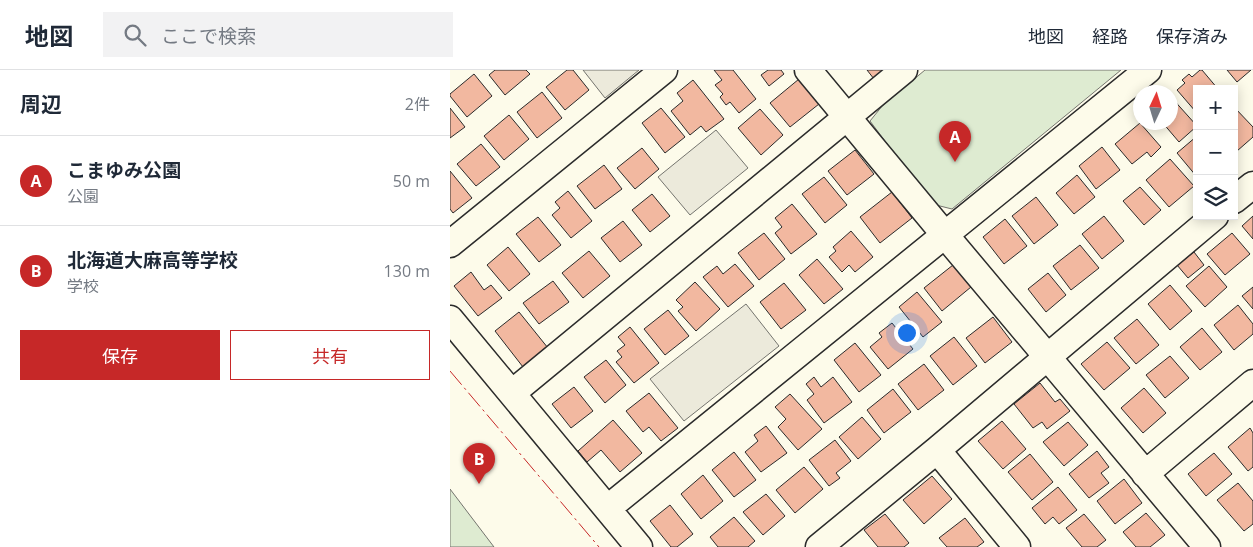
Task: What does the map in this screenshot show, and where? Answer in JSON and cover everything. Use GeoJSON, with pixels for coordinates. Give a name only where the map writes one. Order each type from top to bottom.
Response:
{"type":"FeatureCollection","features":[{"type":"Feature","properties":{"kind":"street"},"geometry":{"type":"LineString","coordinates":[[450,244],[664,70]]}},
{"type":"Feature","properties":{"kind":"street"},"geometry":{"type":"LineString","coordinates":[[808,70],[1207,547]]}},
{"type":"Feature","properties":{"kind":"street"},"geometry":{"type":"LineString","coordinates":[[512,394],[904,70]]}},
{"type":"Feature","properties":{"kind":"street"},"geometry":{"type":"LineString","coordinates":[[608,508],[1148,70]]}},
{"type":"Feature","properties":{"kind":"street"},"geometry":{"type":"LineString","coordinates":[[1238,197],[1253,184]]}},
{"type":"Feature","properties":{"kind":"street"},"geometry":{"type":"LineString","coordinates":[[825,545],[1210,220]]}},
{"type":"Feature","properties":{"kind":"street"},"geometry":{"type":"LineString","coordinates":[[450,319],[639,547]]}},
{"type":"Feature","properties":{"kind":"street"},"geometry":{"type":"LineString","coordinates":[[1145,474],[1253,382]]}},
{"type":"Feature","properties":{"kind":"street"},"geometry":{"type":"LineString","coordinates":[[937,450],[1017,547]]}},
{"type":"Feature","properties":{"kind":"green space"},"geometry":{"type":"Polygon","coordinates":[[[925,70],[1121,70],[952,209],[932,204],[870,121],[883,105],[925,70]]]}},
{"type":"Feature","properties":{"kind":"green space"},"geometry":{"type":"Polygon","coordinates":[[[450,489],[494,547],[450,547],[450,489]]]}},
{"type":"Feature","properties":{"kind":"shaded area"},"geometry":{"type":"Polygon","coordinates":[[[583,70],[639,70],[605,98],[583,70]]]}},
{"type":"Feature","properties":{"kind":"shaded area"},"geometry":{"type":"Polygon","coordinates":[[[716,130],[748,168],[690,215],[658,177],[716,130]]]}},
{"type":"Feature","properties":{"kind":"shaded area"},"geometry":{"type":"Polygon","coordinates":[[[746,304],[779,346],[684,421],[650,379],[746,304]]]}},
{"type":"Feature","properties":{"kind":"building"},"geometry":{"type":"Polygon","coordinates":[[[495,70],[526,70],[530,74],[505,95],[489,75],[495,70]]]}},
{"type":"Feature","properties":{"kind":"building"},"geometry":{"type":"Polygon","coordinates":[[[567,70],[573,70],[589,90],[565,110],[546,87],[567,70]]]}},
{"type":"Feature","properties":{"kind":"building"},"geometry":{"type":"Polygon","coordinates":[[[714,70],[733,70],[756,99],[739,113],[730,102],[726,105],[720,97],[723,94],[715,85],[722,80],[714,70]]]}},
{"type":"Feature","properties":{"kind":"building"},"geometry":{"type":"Polygon","coordinates":[[[768,70],[781,70],[784,74],[769,86],[761,75],[768,70]]]}},
{"type":"Feature","properties":{"kind":"building"},"geometry":{"type":"Polygon","coordinates":[[[867,70],[885,70],[874,79],[867,70]]]}},
{"type":"Feature","properties":{"kind":"building"},"geometry":{"type":"Polygon","coordinates":[[[1202,70],[1215,85],[1193,85],[1193,109],[1178,91],[1185,83],[1182,80],[1189,74],[1192,77],[1202,70]]]}},
{"type":"Feature","properties":{"kind":"building"},"geometry":{"type":"Polygon","coordinates":[[[1227,70],[1251,70],[1237,82],[1227,70]]]}},
{"type":"Feature","properties":{"kind":"building"},"geometry":{"type":"Polygon","coordinates":[[[474,74],[492,96],[467,117],[450,94],[474,74]]]}},
{"type":"Feature","properties":{"kind":"building"},"geometry":{"type":"Polygon","coordinates":[[[799,79],[819,104],[790,127],[770,103],[799,79]]]}},
{"type":"Feature","properties":{"kind":"building"},"geometry":{"type":"Polygon","coordinates":[[[693,80],[724,119],[706,132],[701,126],[690,135],[671,111],[683,101],[677,93],[693,80]]]}},
{"type":"Feature","properties":{"kind":"building"},"geometry":{"type":"Polygon","coordinates":[[[542,92],[562,118],[537,138],[517,112],[542,92]]]}},
{"type":"Feature","properties":{"kind":"building"},"geometry":{"type":"Polygon","coordinates":[[[1178,105],[1193,122],[1193,130],[1179,142],[1169,130],[1178,130],[1178,105]]]}},
{"type":"Feature","properties":{"kind":"building"},"geometry":{"type":"Polygon","coordinates":[[[450,108],[465,127],[450,138],[450,108]]]}},
{"type":"Feature","properties":{"kind":"building"},"geometry":{"type":"Polygon","coordinates":[[[661,108],[685,137],[665,153],[642,123],[661,108]]]}},
{"type":"Feature","properties":{"kind":"building"},"geometry":{"type":"Polygon","coordinates":[[[760,109],[783,135],[761,155],[738,128],[760,109]]]}},
{"type":"Feature","properties":{"kind":"building"},"geometry":{"type":"Polygon","coordinates":[[[1238,111],[1253,127],[1253,137],[1238,150],[1238,111]]]}},
{"type":"Feature","properties":{"kind":"building"},"geometry":{"type":"Polygon","coordinates":[[[509,115],[529,139],[504,160],[484,136],[509,115]]]}},
{"type":"Feature","properties":{"kind":"building"},"geometry":{"type":"Polygon","coordinates":[[[1133,129],[1146,130],[1161,147],[1151,157],[1147,152],[1132,164],[1115,144],[1133,129]]]}},
{"type":"Feature","properties":{"kind":"building"},"geometry":{"type":"Polygon","coordinates":[[[1193,139],[1193,172],[1177,153],[1193,139]]]}},
{"type":"Feature","properties":{"kind":"building"},"geometry":{"type":"Polygon","coordinates":[[[481,144],[500,167],[476,186],[457,164],[481,144]]]}},
{"type":"Feature","properties":{"kind":"building"},"geometry":{"type":"Polygon","coordinates":[[[1102,147],[1120,170],[1096,189],[1079,166],[1102,147]]]}},
{"type":"Feature","properties":{"kind":"building"},"geometry":{"type":"Polygon","coordinates":[[[642,148],[659,169],[635,189],[617,168],[642,148]]]}},
{"type":"Feature","properties":{"kind":"building"},"geometry":{"type":"Polygon","coordinates":[[[855,150],[874,174],[847,195],[828,171],[855,150]]]}},
{"type":"Feature","properties":{"kind":"building"},"geometry":{"type":"Polygon","coordinates":[[[1170,159],[1193,187],[1169,207],[1146,180],[1170,159]]]}},
{"type":"Feature","properties":{"kind":"building"},"geometry":{"type":"Polygon","coordinates":[[[604,165],[622,189],[595,209],[577,186],[604,165]]]}},
{"type":"Feature","properties":{"kind":"building"},"geometry":{"type":"Polygon","coordinates":[[[450,171],[472,198],[453,213],[450,209],[450,171]]]}},
{"type":"Feature","properties":{"kind":"building"},"geometry":{"type":"Polygon","coordinates":[[[1077,175],[1095,197],[1074,214],[1056,193],[1077,175]]]}},
{"type":"Feature","properties":{"kind":"building"},"geometry":{"type":"Polygon","coordinates":[[[824,177],[847,205],[825,223],[802,194],[824,177]]]}},
{"type":"Feature","properties":{"kind":"building"},"geometry":{"type":"Polygon","coordinates":[[[1140,187],[1161,210],[1144,225],[1123,201],[1140,187]]]}},
{"type":"Feature","properties":{"kind":"building"},"geometry":{"type":"Polygon","coordinates":[[[568,191],[592,221],[571,238],[552,215],[560,208],[555,202],[568,191]]]}},
{"type":"Feature","properties":{"kind":"building"},"geometry":{"type":"Polygon","coordinates":[[[892,192],[912,218],[880,243],[860,217],[892,192]]]}},
{"type":"Feature","properties":{"kind":"building"},"geometry":{"type":"Polygon","coordinates":[[[652,194],[670,216],[650,232],[632,210],[652,194]]]}},
{"type":"Feature","properties":{"kind":"building"},"geometry":{"type":"Polygon","coordinates":[[[1036,197],[1058,225],[1034,244],[1012,216],[1036,197]]]}},
{"type":"Feature","properties":{"kind":"building"},"geometry":{"type":"Polygon","coordinates":[[[792,204],[817,234],[791,254],[775,233],[782,227],[775,218],[792,204]]]}},
{"type":"Feature","properties":{"kind":"building"},"geometry":{"type":"Polygon","coordinates":[[[1104,216],[1124,241],[1102,259],[1082,234],[1104,216]]]}},
{"type":"Feature","properties":{"kind":"building"},"geometry":{"type":"Polygon","coordinates":[[[1253,216],[1253,239],[1242,226],[1253,216]]]}},
{"type":"Feature","properties":{"kind":"building"},"geometry":{"type":"Polygon","coordinates":[[[538,217],[561,245],[539,262],[516,234],[538,217]]]}},
{"type":"Feature","properties":{"kind":"building"},"geometry":{"type":"Polygon","coordinates":[[[1005,219],[1027,246],[1004,264],[983,237],[1005,219]]]}},
{"type":"Feature","properties":{"kind":"building"},"geometry":{"type":"Polygon","coordinates":[[[623,221],[642,245],[620,262],[601,238],[623,221]]]}},
{"type":"Feature","properties":{"kind":"building"},"geometry":{"type":"Polygon","coordinates":[[[851,231],[873,257],[855,272],[849,265],[842,272],[829,257],[836,251],[833,247],[851,231]]]}},
{"type":"Feature","properties":{"kind":"building"},"geometry":{"type":"Polygon","coordinates":[[[764,233],[785,259],[759,280],[738,253],[764,233]]]}},
{"type":"Feature","properties":{"kind":"building"},"geometry":{"type":"Polygon","coordinates":[[[1232,233],[1250,254],[1225,275],[1207,254],[1232,233]]]}},
{"type":"Feature","properties":{"kind":"building"},"geometry":{"type":"Polygon","coordinates":[[[1080,245],[1099,268],[1071,290],[1053,266],[1080,245]]]}},
{"type":"Feature","properties":{"kind":"building"},"geometry":{"type":"Polygon","coordinates":[[[508,247],[530,274],[509,291],[487,265],[508,247]]]}},
{"type":"Feature","properties":{"kind":"building"},"geometry":{"type":"Polygon","coordinates":[[[589,251],[610,276],[583,298],[562,273],[589,251]]]}},
{"type":"Feature","properties":{"kind":"building"},"geometry":{"type":"Polygon","coordinates":[[[1194,252],[1204,265],[1188,278],[1177,265],[1194,252]]]}},
{"type":"Feature","properties":{"kind":"building"},"geometry":{"type":"Polygon","coordinates":[[[817,259],[843,289],[824,304],[799,275],[817,259]]]}},
{"type":"Feature","properties":{"kind":"building"},"geometry":{"type":"Polygon","coordinates":[[[735,264],[754,286],[728,307],[703,277],[717,266],[723,274],[735,264]]]}},
{"type":"Feature","properties":{"kind":"building"},"geometry":{"type":"Polygon","coordinates":[[[953,265],[971,287],[942,311],[924,288],[953,265]]]}},
{"type":"Feature","properties":{"kind":"building"},"geometry":{"type":"Polygon","coordinates":[[[1209,266],[1227,287],[1205,307],[1186,286],[1209,266]]]}},
{"type":"Feature","properties":{"kind":"building"},"geometry":{"type":"Polygon","coordinates":[[[471,272],[484,290],[491,285],[502,298],[478,316],[454,286],[471,272]]]}},
{"type":"Feature","properties":{"kind":"building"},"geometry":{"type":"Polygon","coordinates":[[[1048,273],[1066,295],[1046,312],[1028,289],[1048,273]]]}},
{"type":"Feature","properties":{"kind":"building"},"geometry":{"type":"Polygon","coordinates":[[[553,281],[569,302],[539,324],[523,303],[553,281]]]}},
{"type":"Feature","properties":{"kind":"building"},"geometry":{"type":"Polygon","coordinates":[[[695,282],[720,309],[696,331],[678,311],[683,307],[676,300],[695,282]]]}},
{"type":"Feature","properties":{"kind":"building"},"geometry":{"type":"Polygon","coordinates":[[[784,283],[806,310],[781,329],[760,302],[784,283]]]}},
{"type":"Feature","properties":{"kind":"building"},"geometry":{"type":"Polygon","coordinates":[[[1170,285],[1192,311],[1170,330],[1148,304],[1170,285]]]}},
{"type":"Feature","properties":{"kind":"building"},"geometry":{"type":"Polygon","coordinates":[[[1253,287],[1253,309],[1242,296],[1253,287]]]}},
{"type":"Feature","properties":{"kind":"building"},"geometry":{"type":"Polygon","coordinates":[[[917,292],[942,322],[923,337],[899,307],[917,292]]]}},
{"type":"Feature","properties":{"kind":"building"},"geometry":{"type":"Polygon","coordinates":[[[1238,305],[1253,324],[1253,334],[1234,350],[1214,325],[1238,305]]]}},
{"type":"Feature","properties":{"kind":"building"},"geometry":{"type":"Polygon","coordinates":[[[668,310],[689,336],[665,355],[644,329],[668,310]]]}},
{"type":"Feature","properties":{"kind":"building"},"geometry":{"type":"Polygon","coordinates":[[[519,312],[548,348],[523,367],[495,331],[519,312]]]}},
{"type":"Feature","properties":{"kind":"building"},"geometry":{"type":"Polygon","coordinates":[[[993,317],[1012,342],[985,363],[966,338],[993,317]]]}},
{"type":"Feature","properties":{"kind":"building"},"geometry":{"type":"Polygon","coordinates":[[[1137,319],[1159,345],[1136,364],[1114,338],[1137,319]]]}},
{"type":"Feature","properties":{"kind":"building"},"geometry":{"type":"Polygon","coordinates":[[[892,323],[913,349],[888,369],[870,347],[882,337],[879,333],[892,323]]]}},
{"type":"Feature","properties":{"kind":"building"},"geometry":{"type":"Polygon","coordinates":[[[630,327],[659,363],[634,383],[616,362],[622,357],[617,351],[625,345],[618,337],[630,327]]]}},
{"type":"Feature","properties":{"kind":"building"},"geometry":{"type":"Polygon","coordinates":[[[1202,328],[1222,352],[1200,370],[1180,347],[1202,328]]]}},
{"type":"Feature","properties":{"kind":"building"},"geometry":{"type":"Polygon","coordinates":[[[954,337],[977,366],[953,385],[930,356],[954,337]]]}},
{"type":"Feature","properties":{"kind":"building"},"geometry":{"type":"Polygon","coordinates":[[[1107,342],[1130,368],[1104,390],[1081,364],[1107,342]]]}},
{"type":"Feature","properties":{"kind":"building"},"geometry":{"type":"Polygon","coordinates":[[[855,343],[881,375],[859,392],[834,360],[855,343]]]}},
{"type":"Feature","properties":{"kind":"building"},"geometry":{"type":"Polygon","coordinates":[[[1170,356],[1189,378],[1165,398],[1146,375],[1170,356]]]}},
{"type":"Feature","properties":{"kind":"building"},"geometry":{"type":"Polygon","coordinates":[[[606,360],[626,385],[605,403],[584,377],[606,360]]]}},
{"type":"Feature","properties":{"kind":"building"},"geometry":{"type":"Polygon","coordinates":[[[924,364],[944,390],[918,410],[898,384],[924,364]]]}},
{"type":"Feature","properties":{"kind":"building"},"geometry":{"type":"Polygon","coordinates":[[[814,377],[821,387],[833,377],[852,402],[824,423],[807,400],[814,394],[806,384],[814,377]]]}},
{"type":"Feature","properties":{"kind":"building"},"geometry":{"type":"Polygon","coordinates":[[[1040,383],[1055,402],[1060,399],[1070,411],[1047,429],[1042,422],[1033,428],[1014,404],[1040,383]]]}},
{"type":"Feature","properties":{"kind":"building"},"geometry":{"type":"Polygon","coordinates":[[[574,387],[593,411],[571,428],[552,404],[574,387]]]}},
{"type":"Feature","properties":{"kind":"building"},"geometry":{"type":"Polygon","coordinates":[[[1144,388],[1166,413],[1143,433],[1121,408],[1144,388]]]}},
{"type":"Feature","properties":{"kind":"building"},"geometry":{"type":"Polygon","coordinates":[[[893,389],[911,412],[884,433],[867,410],[893,389]]]}},
{"type":"Feature","properties":{"kind":"building"},"geometry":{"type":"Polygon","coordinates":[[[649,393],[678,428],[661,441],[649,427],[643,432],[626,411],[649,393]]]}},
{"type":"Feature","properties":{"kind":"building"},"geometry":{"type":"Polygon","coordinates":[[[790,394],[822,429],[798,450],[778,427],[786,419],[775,407],[790,394]]]}},
{"type":"Feature","properties":{"kind":"building"},"geometry":{"type":"Polygon","coordinates":[[[862,417],[881,439],[858,459],[839,437],[862,417]]]}},
{"type":"Feature","properties":{"kind":"building"},"geometry":{"type":"Polygon","coordinates":[[[613,420],[642,453],[620,472],[601,450],[587,462],[578,451],[613,420]]]}},
{"type":"Feature","properties":{"kind":"building"},"geometry":{"type":"Polygon","coordinates":[[[1002,421],[1026,449],[1003,469],[978,441],[1002,421]]]}},
{"type":"Feature","properties":{"kind":"building"},"geometry":{"type":"Polygon","coordinates":[[[1068,422],[1088,445],[1064,466],[1043,442],[1068,422]]]}},
{"type":"Feature","properties":{"kind":"building"},"geometry":{"type":"Polygon","coordinates":[[[766,426],[787,453],[761,472],[745,452],[758,441],[754,435],[766,426]]]}},
{"type":"Feature","properties":{"kind":"building"},"geometry":{"type":"Polygon","coordinates":[[[1250,428],[1253,433],[1253,467],[1248,471],[1228,447],[1250,428]]]}},
{"type":"Feature","properties":{"kind":"building"},"geometry":{"type":"Polygon","coordinates":[[[835,440],[851,461],[836,473],[840,478],[829,486],[809,460],[835,440]]]}},
{"type":"Feature","properties":{"kind":"building"},"geometry":{"type":"Polygon","coordinates":[[[1097,451],[1109,467],[1101,473],[1109,483],[1089,498],[1069,474],[1097,451]]]}},
{"type":"Feature","properties":{"kind":"building"},"geometry":{"type":"Polygon","coordinates":[[[734,452],[756,480],[734,497],[712,470],[734,452]]]}},
{"type":"Feature","properties":{"kind":"building"},"geometry":{"type":"Polygon","coordinates":[[[1214,453],[1232,474],[1206,496],[1188,474],[1214,453]]]}},
{"type":"Feature","properties":{"kind":"building"},"geometry":{"type":"Polygon","coordinates":[[[1030,454],[1053,482],[1032,500],[1008,472],[1030,454]]]}},
{"type":"Feature","properties":{"kind":"building"},"geometry":{"type":"Polygon","coordinates":[[[804,467],[823,489],[795,513],[776,490],[804,467]]]}},
{"type":"Feature","properties":{"kind":"building"},"geometry":{"type":"Polygon","coordinates":[[[703,475],[723,501],[701,519],[681,494],[703,475]]]}},
{"type":"Feature","properties":{"kind":"building"},"geometry":{"type":"Polygon","coordinates":[[[932,476],[952,499],[924,524],[903,500],[932,476]]]}},
{"type":"Feature","properties":{"kind":"building"},"geometry":{"type":"Polygon","coordinates":[[[1124,479],[1142,503],[1115,524],[1097,501],[1124,479]]]}},
{"type":"Feature","properties":{"kind":"building"},"geometry":{"type":"Polygon","coordinates":[[[1238,483],[1253,501],[1253,524],[1244,531],[1217,500],[1238,483]]]}},
{"type":"Feature","properties":{"kind":"building"},"geometry":{"type":"Polygon","coordinates":[[[1058,487],[1077,510],[1059,524],[1053,517],[1045,524],[1032,508],[1058,487]]]}},
{"type":"Feature","properties":{"kind":"building"},"geometry":{"type":"Polygon","coordinates":[[[766,494],[785,516],[763,535],[743,512],[766,494]]]}},
{"type":"Feature","properties":{"kind":"building"},"geometry":{"type":"Polygon","coordinates":[[[670,505],[693,534],[677,547],[671,547],[650,521],[670,505]]]}},
{"type":"Feature","properties":{"kind":"building"},"geometry":{"type":"Polygon","coordinates":[[[1146,513],[1165,535],[1150,547],[1136,547],[1123,532],[1146,513]]]}},
{"type":"Feature","properties":{"kind":"building"},"geometry":{"type":"Polygon","coordinates":[[[885,514],[909,543],[904,547],[878,547],[864,530],[885,514]]]}},
{"type":"Feature","properties":{"kind":"building"},"geometry":{"type":"Polygon","coordinates":[[[1084,514],[1106,540],[1097,547],[1082,547],[1066,528],[1084,514]]]}},
{"type":"Feature","properties":{"kind":"building"},"geometry":{"type":"Polygon","coordinates":[[[734,517],[755,541],[748,547],[718,547],[710,537],[734,517]]]}},
{"type":"Feature","properties":{"kind":"building"},"geometry":{"type":"Polygon","coordinates":[[[965,518],[984,542],[977,547],[947,547],[939,538],[965,518]]]}},
{"type":"Feature","properties":{"kind":"power"},"geometry":{"type":"LineString","coordinates":[[450,371],[599,547]]}},
{"type":"Feature","properties":{"kind":"place","name":"こまゆみ公園"},"geometry":{"type":"Point","coordinates":[955,162]}},
{"type":"Feature","properties":{"kind":"place","name":"北海道大麻高等学校"},"geometry":{"type":"Point","coordinates":[479,484]}}]}
